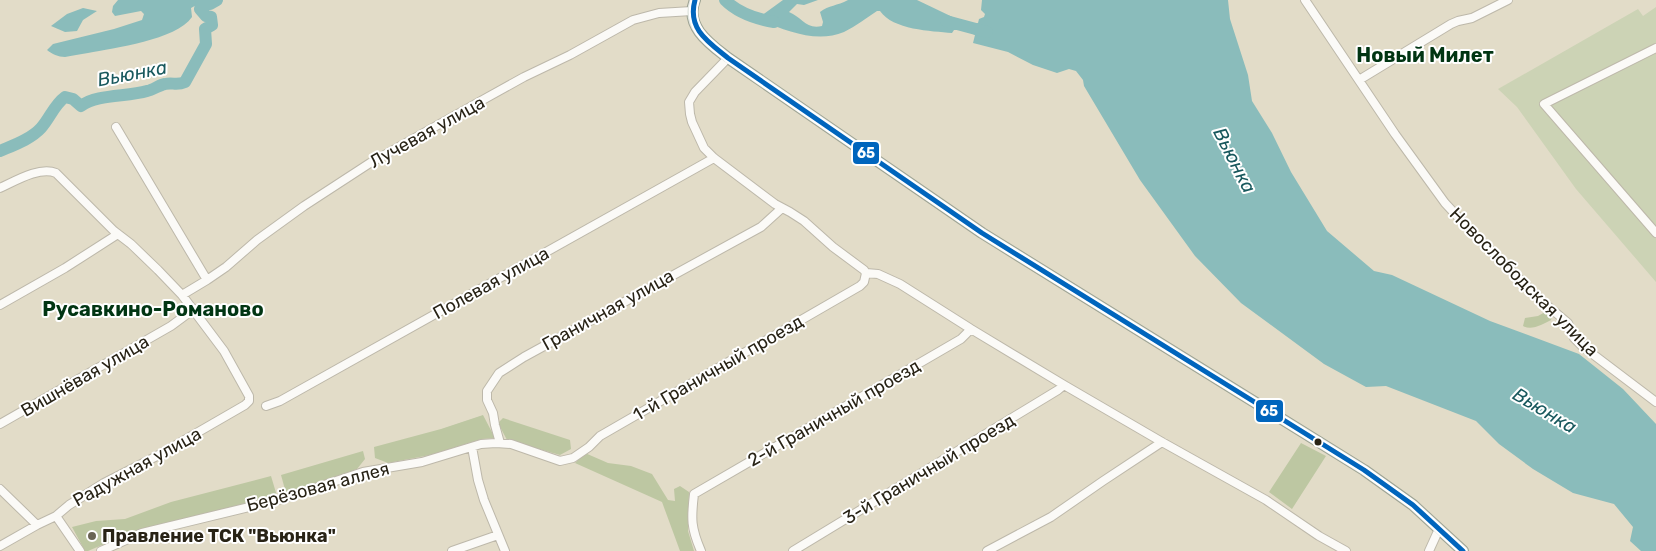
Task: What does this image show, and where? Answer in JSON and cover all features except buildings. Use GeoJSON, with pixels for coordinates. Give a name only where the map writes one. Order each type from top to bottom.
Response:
{"type":"FeatureCollection","features":[{"type":"Feature","properties":{"kind":"main road"},"geometry":{"type":"LineString","coordinates":[[695,0],[692,11],[693,21],[698,30],[707,41],[728,58],[982,233],[1390,487],[1463,551]]}},
{"type":"Feature","properties":{"kind":"street","name":"Новослободская улица"},"geometry":{"type":"LineString","coordinates":[[1305,0],[1395,134],[1446,203],[1471,231],[1544,302],[1568,322],[1574,338],[1582,346],[1656,402]]}},
{"type":"Feature","properties":{"kind":"street"},"geometry":{"type":"LineString","coordinates":[[1359,80],[1451,24],[1472,18],[1508,0]]}},
{"type":"Feature","properties":{"kind":"street","name":"Лучевая улица"},"geometry":{"type":"LineString","coordinates":[[182,295],[207,280],[304,206],[370,163],[469,107],[633,20],[659,13],[692,11]]}},
{"type":"Feature","properties":{"kind":"street"},"geometry":{"type":"LineString","coordinates":[[1656,48],[1544,104],[1656,233]]}},
{"type":"Feature","properties":{"kind":"street"},"geometry":{"type":"LineString","coordinates":[[728,58],[695,92],[689,102],[690,114],[701,142],[714,158],[774,204],[804,221],[866,273],[887,277],[1064,385],[1266,500],[1319,536],[1346,551]]}},
{"type":"Feature","properties":{"kind":"street"},"geometry":{"type":"LineString","coordinates":[[116,127],[207,280]]}},
{"type":"Feature","properties":{"kind":"street","name":"Полевая улица"},"geometry":{"type":"LineString","coordinates":[[266,406],[280,402],[714,158]]}},
{"type":"Feature","properties":{"kind":"street"},"geometry":{"type":"LineString","coordinates":[[0,188],[34,174],[49,170],[56,173],[118,234],[131,244],[194,309]]}},
{"type":"Feature","properties":{"kind":"street","name":"Граничная улица"},"geometry":{"type":"LineString","coordinates":[[500,443],[493,413],[487,400],[487,391],[499,373],[532,352],[761,227],[782,208]]}},
{"type":"Feature","properties":{"kind":"street"},"geometry":{"type":"LineString","coordinates":[[0,305],[65,268],[118,234]]}},
{"type":"Feature","properties":{"kind":"street","name":"1-й Граничный проезд"},"geometry":{"type":"LineString","coordinates":[[566,460],[589,447],[600,436],[860,286],[864,282],[866,273]]}},
{"type":"Feature","properties":{"kind":"street","name":"Радужная улица"},"geometry":{"type":"LineString","coordinates":[[0,546],[56,516],[69,505],[97,488],[155,457],[248,402],[249,396],[224,351],[194,309]]}},
{"type":"Feature","properties":{"kind":"street","name":"Вишнёвая улица"},"geometry":{"type":"LineString","coordinates":[[0,424],[171,326],[194,309]]}},
{"type":"Feature","properties":{"kind":"street","name":"2-й Граничный проезд"},"geometry":{"type":"LineString","coordinates":[[700,551],[692,528],[694,494],[961,339],[971,329]]}},
{"type":"Feature","properties":{"kind":"street","name":"3-й Граничный проезд"},"geometry":{"type":"LineString","coordinates":[[793,551],[1064,385]]}},
{"type":"Feature","properties":{"kind":"street"},"geometry":{"type":"LineString","coordinates":[[987,551],[1051,517],[1162,442]]}},
{"type":"Feature","properties":{"kind":"street","name":"Берёзовая аллея"},"geometry":{"type":"LineString","coordinates":[[101,551],[142,534],[282,499],[363,472],[422,462],[482,444],[511,444],[554,460],[566,460]]}},
{"type":"Feature","properties":{"kind":"street"},"geometry":{"type":"LineString","coordinates":[[472,447],[484,500],[505,551]]}},
{"type":"Feature","properties":{"kind":"street"},"geometry":{"type":"LineString","coordinates":[[0,489],[37,525]]}},
{"type":"Feature","properties":{"kind":"street"},"geometry":{"type":"LineString","coordinates":[[56,516],[80,551]]}},
{"type":"Feature","properties":{"kind":"street"},"geometry":{"type":"LineString","coordinates":[[1429,551],[1439,529]]}},
{"type":"Feature","properties":{"kind":"street"},"geometry":{"type":"LineString","coordinates":[[452,551],[498,535]]}},
{"type":"Feature","properties":{"kind":"green space"},"geometry":{"type":"Polygon","coordinates":[[[1656,7],[1656,282],[1576,189],[1517,107],[1498,89],[1638,9],[1643,16],[1656,7]]]}},
{"type":"Feature","properties":{"kind":"green space"},"geometry":{"type":"Polygon","coordinates":[[[1545,312],[1552,316],[1551,320],[1530,328],[1523,326],[1525,318],[1538,316],[1545,312]]]}},
{"type":"Feature","properties":{"kind":"green space"},"geometry":{"type":"Polygon","coordinates":[[[483,415],[495,438],[482,439],[430,455],[388,463],[375,458],[374,447],[441,429],[483,415]]]}},
{"type":"Feature","properties":{"kind":"green space"},"geometry":{"type":"Polygon","coordinates":[[[503,418],[570,440],[571,449],[560,455],[507,440],[498,423],[503,418]]]}},
{"type":"Feature","properties":{"kind":"green space"},"geometry":{"type":"Polygon","coordinates":[[[1301,443],[1326,456],[1292,509],[1269,492],[1301,443]]]}},
{"type":"Feature","properties":{"kind":"green space"},"geometry":{"type":"Polygon","coordinates":[[[363,451],[365,459],[357,469],[286,493],[281,475],[363,451]]]}},
{"type":"Feature","properties":{"kind":"green space"},"geometry":{"type":"Polygon","coordinates":[[[585,453],[608,463],[631,466],[652,474],[668,500],[675,501],[674,489],[680,486],[689,492],[688,531],[694,551],[680,551],[662,502],[575,463],[585,453]]]}},
{"type":"Feature","properties":{"kind":"green space"},"geometry":{"type":"Polygon","coordinates":[[[271,476],[277,496],[130,533],[88,551],[85,551],[72,527],[96,521],[125,519],[171,502],[271,476]]]}},
{"type":"Feature","properties":{"kind":"water"},"geometry":{"type":"Polygon","coordinates":[[[118,0],[203,0],[191,8],[192,17],[184,25],[173,32],[144,42],[65,57],[55,55],[47,50],[53,44],[142,20],[144,14],[141,11],[115,16],[112,12],[113,6],[118,0]]]}},
{"type":"Feature","properties":{"kind":"water"},"geometry":{"type":"Polygon","coordinates":[[[783,0],[818,0],[804,5],[797,4],[789,12],[808,25],[817,27],[822,26],[823,22],[820,12],[848,0],[917,0],[963,22],[960,30],[954,30],[952,33],[923,30],[903,26],[877,11],[844,32],[822,37],[811,36],[789,31],[757,19],[783,0]]]}},
{"type":"Feature","properties":{"kind":"water"},"geometry":{"type":"Polygon","coordinates":[[[982,0],[1228,0],[1230,19],[1248,75],[1252,101],[1272,133],[1291,172],[1327,231],[1374,271],[1392,275],[1490,321],[1579,354],[1623,389],[1656,424],[1656,551],[1641,551],[1630,541],[1633,527],[1614,504],[1573,493],[1533,469],[1499,444],[1476,421],[1386,386],[1366,387],[1324,364],[1241,303],[1195,256],[1140,180],[1076,71],[1069,69],[1057,73],[1033,65],[1008,52],[973,43],[975,35],[971,33],[973,24],[978,23],[979,19],[984,17],[985,14],[981,10],[982,0]]]}},
{"type":"Feature","properties":{"kind":"water"},"geometry":{"type":"Polygon","coordinates":[[[83,8],[97,11],[83,20],[77,31],[65,32],[51,26],[67,14],[83,8]]]}},
{"type":"Feature","properties":{"kind":"waterway","name":"Вьюнка"},"geometry":{"type":"LineString","coordinates":[[0,151],[37,132],[65,97],[73,99],[81,106],[95,99],[139,93],[160,85],[185,82],[206,44],[205,29],[212,25],[211,17],[206,16],[200,9],[202,2],[210,4],[217,0]]}},
{"type":"Feature","properties":{"kind":"waterway","name":"Вьюнка"},"geometry":{"type":"LineString","coordinates":[[725,0],[748,15],[774,22]]}},
{"type":"Feature","properties":{"kind":"waterway","name":"Вьюнка"},"geometry":{"type":"LineString","coordinates":[[946,21],[987,32]]}},
{"type":"Feature","properties":{"kind":"transit line","name":"65"},"geometry":{"type":"LineString","coordinates":[[695,0],[693,10],[697,27],[701,34],[728,58],[982,233],[1364,470],[1413,505],[1463,551]]}},
{"type":"Feature","properties":{"kind":"place","name":"Правление ТСК \"Вьюнка\""},"geometry":{"type":"Point","coordinates":[92,536]}},
{"type":"Feature","properties":{"kind":"district","name":"Новый Милет"},"geometry":{"type":"Point","coordinates":[1425,55]}},
{"type":"Feature","properties":{"kind":"district","name":"Русавкино-Романово"},"geometry":{"type":"Point","coordinates":[153,309]}}]}
